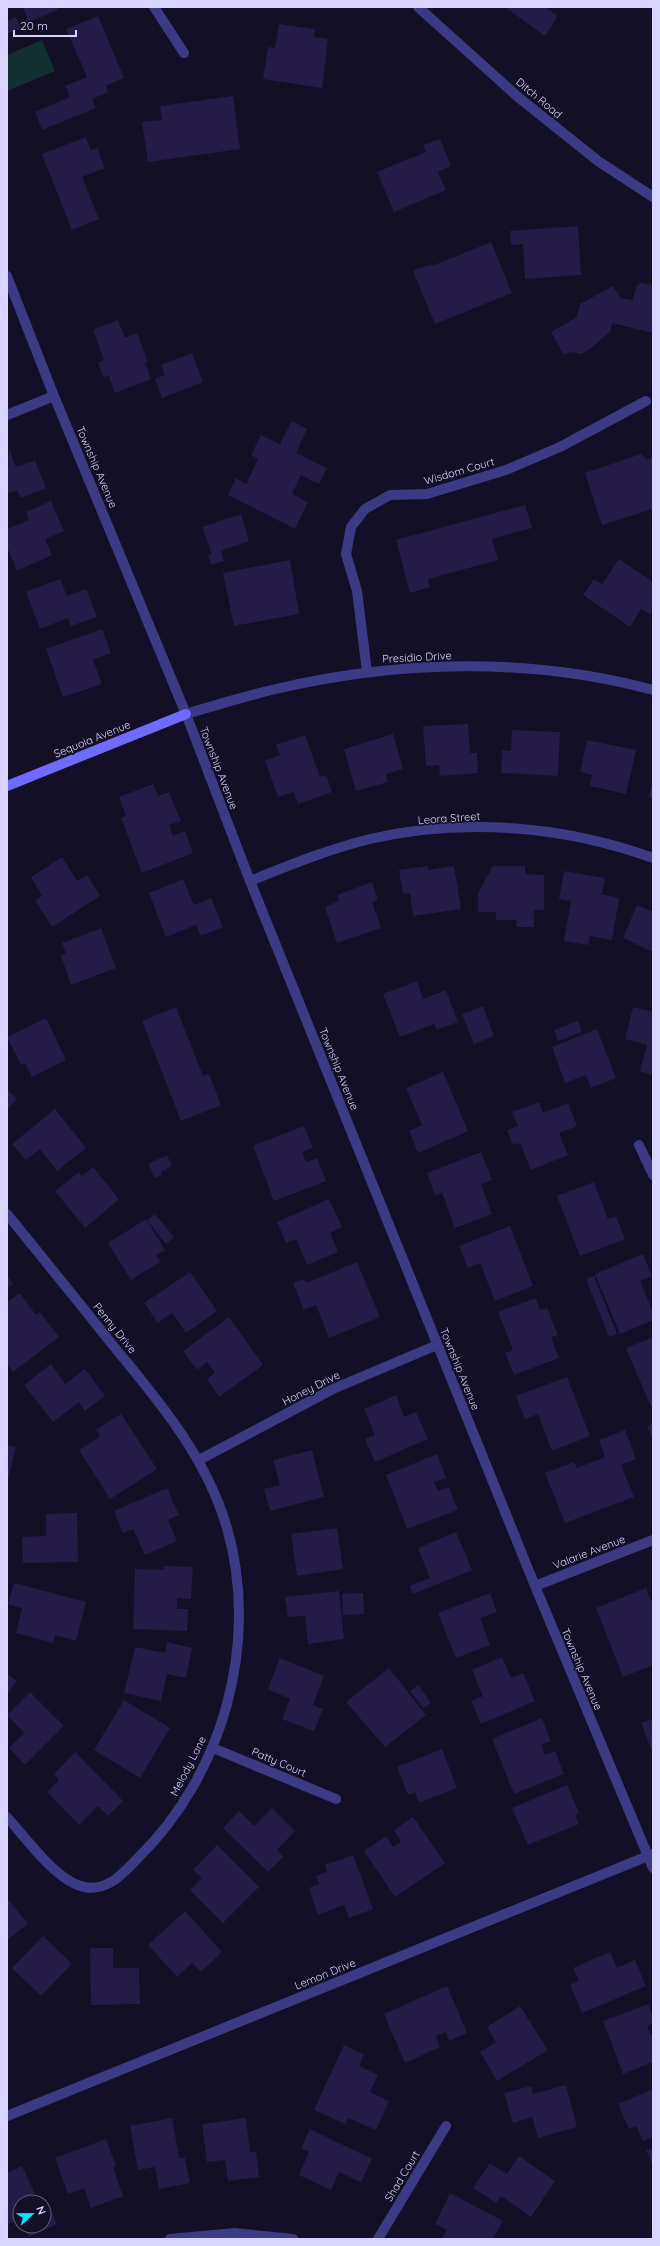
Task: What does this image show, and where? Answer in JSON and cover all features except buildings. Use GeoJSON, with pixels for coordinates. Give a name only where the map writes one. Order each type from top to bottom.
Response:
{"type":"FeatureCollection","features":[{"type":"Feature","properties":{"kind":"street"},"geometry":{"type":"LineString","coordinates":[[154,7],[184,53]]}},
{"type":"Feature","properties":{"kind":"street","name":"Ditch Road"},"geometry":{"type":"LineString","coordinates":[[418,7],[518,97],[598,161],[653,197]]}},
{"type":"Feature","properties":{"kind":"street","name":"Township Avenue"},"geometry":{"type":"LineString","coordinates":[[7,276],[54,396],[186,714],[250,881],[437,1345],[535,1586],[650,1855],[653,1868]]}},
{"type":"Feature","properties":{"kind":"street"},"geometry":{"type":"LineString","coordinates":[[7,415],[54,396]]}},
{"type":"Feature","properties":{"kind":"street","name":"Wisdom Court"},"geometry":{"type":"LineString","coordinates":[[367,672],[357,590],[346,554],[351,527],[365,508],[390,495],[427,494],[506,470],[560,447],[646,401]]}},
{"type":"Feature","properties":{"kind":"street","name":"Presidio Drive"},"geometry":{"type":"LineString","coordinates":[[186,714],[276,688],[367,672],[471,666],[542,669],[612,679],[653,690]]}},
{"type":"Feature","properties":{"kind":"street","name":"Sequoia Avenue"},"geometry":{"type":"LineString","coordinates":[[7,786],[186,714]]}},
{"type":"Feature","properties":{"kind":"street","name":"Leora Street"},"geometry":{"type":"LineString","coordinates":[[250,881],[325,852],[371,839],[428,830],[494,827],[556,833],[623,847],[653,858]]}},
{"type":"Feature","properties":{"kind":"street"},"geometry":{"type":"LineString","coordinates":[[639,1145],[653,1175]]}},
{"type":"Feature","properties":{"kind":"street","name":"Penny Drive"},"geometry":{"type":"LineString","coordinates":[[7,1214],[166,1411],[199,1460]]}},
{"type":"Feature","properties":{"kind":"street","name":"Honey Drive"},"geometry":{"type":"LineString","coordinates":[[199,1460],[333,1389],[437,1345]]}},
{"type":"Feature","properties":{"kind":"street","name":"Melody Lane"},"geometry":{"type":"LineString","coordinates":[[7,1817],[58,1873],[71,1883],[86,1887],[102,1886],[116,1880],[156,1841],[188,1797],[213,1748],[234,1680],[238,1644],[239,1604],[235,1567],[227,1529],[215,1494],[199,1460]]}},
{"type":"Feature","properties":{"kind":"street","name":"Valarie Avenue"},"geometry":{"type":"LineString","coordinates":[[535,1586],[653,1540]]}},
{"type":"Feature","properties":{"kind":"street","name":"Patty Court"},"geometry":{"type":"LineString","coordinates":[[213,1748],[336,1799]]}},
{"type":"Feature","properties":{"kind":"street","name":"Lemon Drive"},"geometry":{"type":"LineString","coordinates":[[7,2116],[650,1855]]}},
{"type":"Feature","properties":{"kind":"street","name":"Shad Court"},"geometry":{"type":"LineString","coordinates":[[378,2239],[446,2126]]}},
{"type":"Feature","properties":{"kind":"street"},"geometry":{"type":"LineString","coordinates":[[170,2239],[235,2233],[293,2239]]}},
{"type":"Feature","properties":{"kind":"green space"},"geometry":{"type":"Polygon","coordinates":[[[42,40],[55,71],[7,91],[7,55],[42,40]]]}}]}
